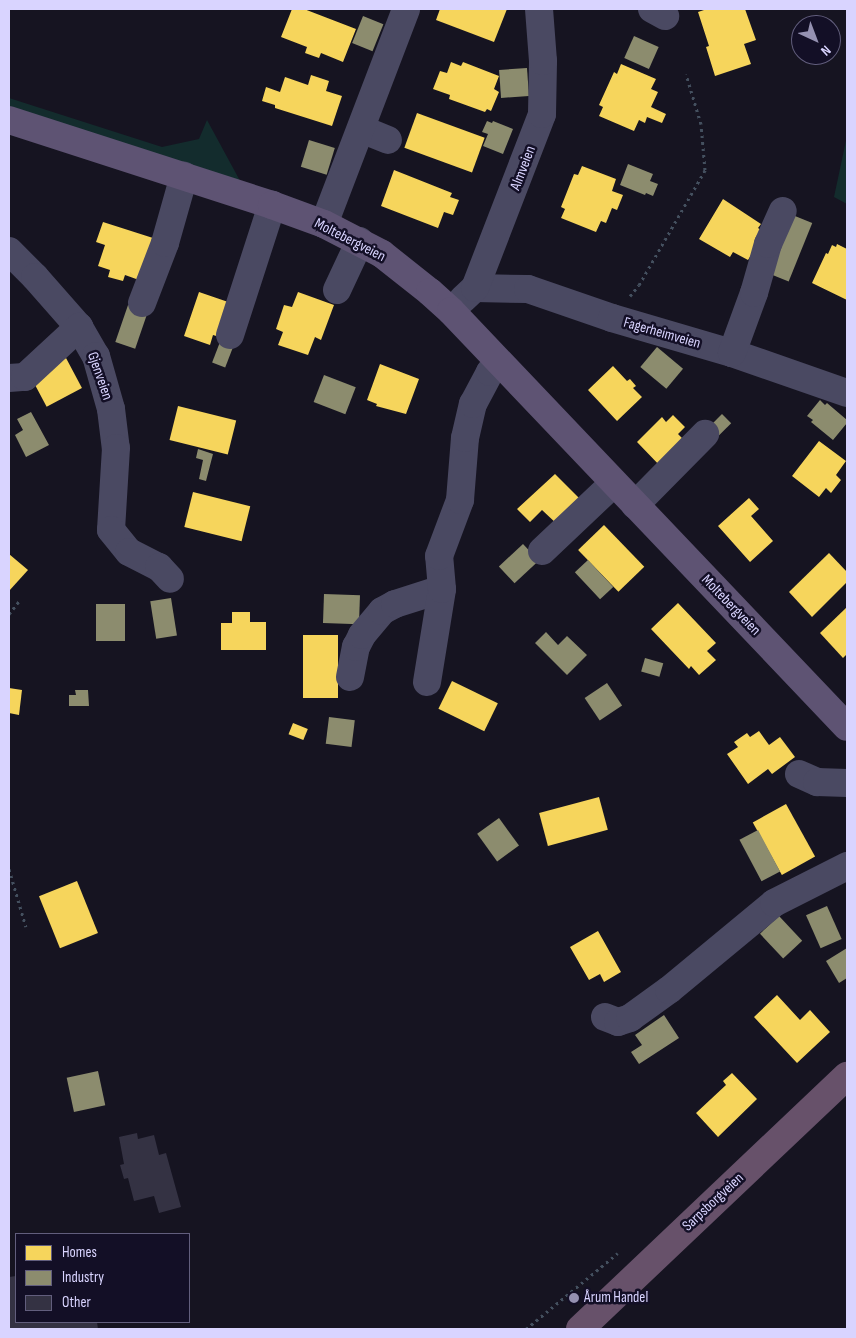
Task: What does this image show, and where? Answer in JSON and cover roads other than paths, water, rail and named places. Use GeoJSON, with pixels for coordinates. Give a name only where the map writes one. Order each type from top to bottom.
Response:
{"type":"FeatureCollection","features":[{"type":"Feature","properties":{"kind":"highway","name":"Sarpsborgveien"},"geometry":{"type":"LineString","coordinates":[[580,1329],[847,1076]]}},
{"type":"Feature","properties":{"kind":"main road","name":"Moltebergveien"},"geometry":{"type":"LineString","coordinates":[[9,120],[272,205],[324,224],[382,254],[451,311],[498,363],[847,727]]}},
{"type":"Feature","properties":{"kind":"street"},"geometry":{"type":"LineString","coordinates":[[324,224],[406,9]]}},
{"type":"Feature","properties":{"kind":"street","name":"Almveien"},"geometry":{"type":"LineString","coordinates":[[451,311],[475,288],[542,114],[543,61],[539,9]]}},
{"type":"Feature","properties":{"kind":"street"},"geometry":{"type":"LineString","coordinates":[[361,129],[388,140]]}},
{"type":"Feature","properties":{"kind":"street"},"geometry":{"type":"LineString","coordinates":[[142,303],[165,243],[184,176]]}},
{"type":"Feature","properties":{"kind":"street"},"geometry":{"type":"LineString","coordinates":[[230,335],[272,205]]}},
{"type":"Feature","properties":{"kind":"street"},"geometry":{"type":"LineString","coordinates":[[732,352],[754,293],[768,244],[783,211]]}},
{"type":"Feature","properties":{"kind":"street"},"geometry":{"type":"LineString","coordinates":[[337,290],[360,241]]}},
{"type":"Feature","properties":{"kind":"street","name":"Gjenveien"},"geometry":{"type":"LineString","coordinates":[[9,252],[35,277],[78,328],[96,356],[111,409],[116,448],[111,530],[129,552],[159,567],[170,579]]}},
{"type":"Feature","properties":{"kind":"street","name":"Fagerheimveien"},"geometry":{"type":"LineString","coordinates":[[475,288],[528,289],[612,318],[732,352],[847,393]]}},
{"type":"Feature","properties":{"kind":"street"},"geometry":{"type":"LineString","coordinates":[[9,378],[25,377],[78,328]]}},
{"type":"Feature","properties":{"kind":"street"},"geometry":{"type":"LineString","coordinates":[[427,682],[442,589],[440,556],[460,500],[464,438],[473,404],[490,372],[498,363]]}},
{"type":"Feature","properties":{"kind":"street"},"geometry":{"type":"LineString","coordinates":[[635,505],[705,434]]}},
{"type":"Feature","properties":{"kind":"street"},"geometry":{"type":"LineString","coordinates":[[542,551],[614,483]]}},
{"type":"Feature","properties":{"kind":"street"},"geometry":{"type":"LineString","coordinates":[[350,676],[356,647],[362,635],[382,611],[395,604],[442,589]]}},
{"type":"Feature","properties":{"kind":"street"},"geometry":{"type":"LineString","coordinates":[[799,774],[817,782],[847,783]]}},
{"type":"Feature","properties":{"kind":"street"},"geometry":{"type":"LineString","coordinates":[[604,1017],[618,1022],[630,1018],[669,990],[774,903],[847,866]]}},
{"type":"Feature","properties":{"kind":"place","name":"Årum Handel"},"geometry":{"type":"Point","coordinates":[574,1298]}}]}
